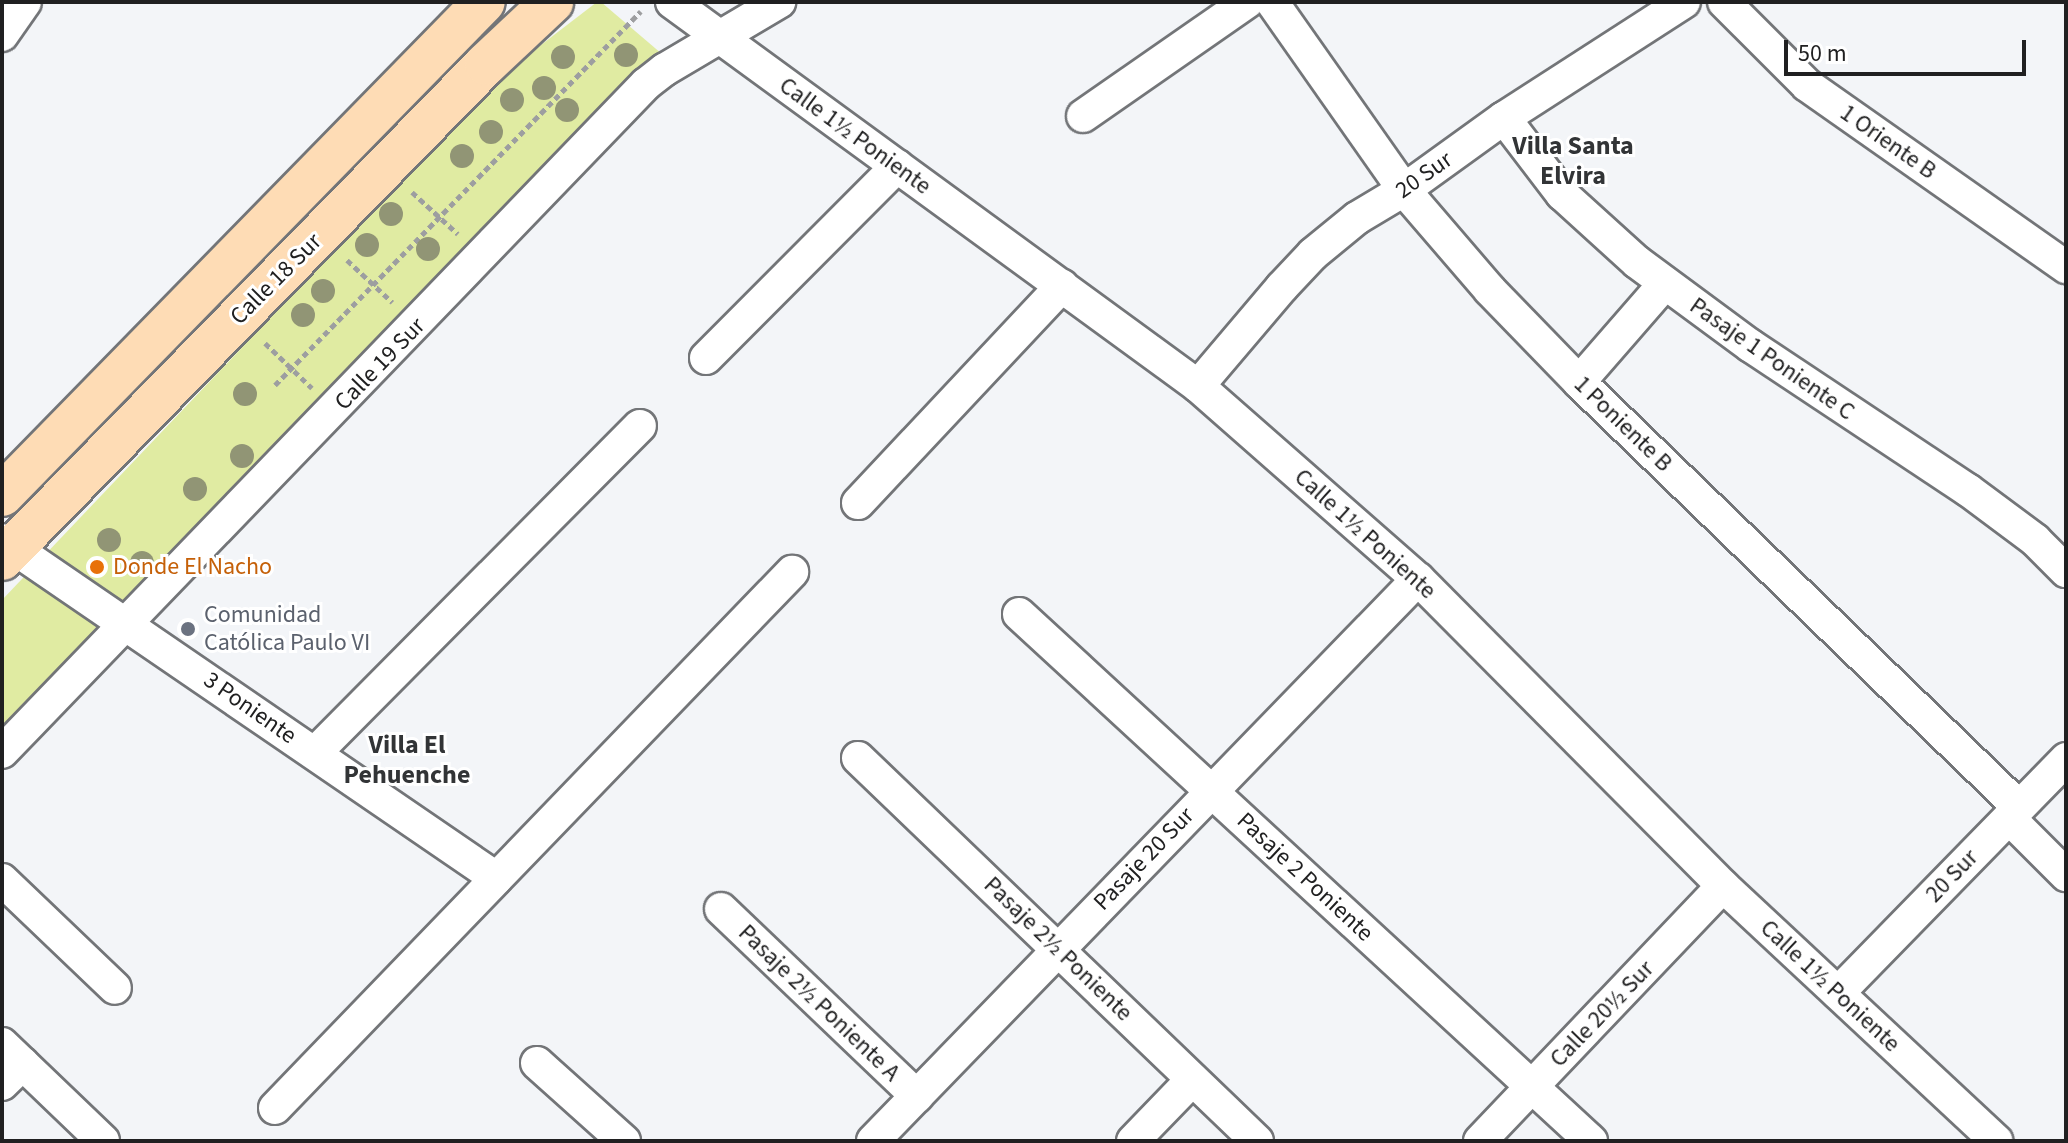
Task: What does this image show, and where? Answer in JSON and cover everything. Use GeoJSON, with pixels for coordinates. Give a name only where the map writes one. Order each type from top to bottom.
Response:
{"type":"FeatureCollection","features":[{"type":"Feature","properties":{"kind":"main road","name":"Calle 18 Sur"},"geometry":{"type":"LineString","coordinates":[[2,495],[484,2]]}},
{"type":"Feature","properties":{"kind":"main road","name":"Calle 18 Sur"},"geometry":{"type":"LineString","coordinates":[[6,549],[552,2]]}},
{"type":"Feature","properties":{"kind":"street"},"geometry":{"type":"LineString","coordinates":[[2,35],[25,2]]}},
{"type":"Feature","properties":{"kind":"street","name":"Calle 1½ Poniente"},"geometry":{"type":"LineString","coordinates":[[672,2],[1198,386],[1418,579],[1723,886],[1996,1141]]}},
{"type":"Feature","properties":{"kind":"street","name":"Calle 19 Sur"},"geometry":{"type":"LineString","coordinates":[[2,752],[418,325],[646,84],[664,70],[779,2]]}},
{"type":"Feature","properties":{"kind":"street"},"geometry":{"type":"LineString","coordinates":[[1083,116],[1247,2]]}},
{"type":"Feature","properties":{"kind":"street","name":"1 Poniente B"},"geometry":{"type":"LineString","coordinates":[[1272,2],[1404,190],[1490,290],[2014,813],[2066,875]]}},
{"type":"Feature","properties":{"kind":"street","name":"20 Sur"},"geometry":{"type":"LineString","coordinates":[[1198,386],[1313,254],[1357,218],[1404,190],[1504,118],[1684,2]]}},
{"type":"Feature","properties":{"kind":"street","name":"1 Oriente B"},"geometry":{"type":"LineString","coordinates":[[1724,2],[1807,85],[2066,267]]}},
{"type":"Feature","properties":{"kind":"street","name":"Pasaje 1 Poniente C"},"geometry":{"type":"LineString","coordinates":[[1504,118],[1544,172],[1581,213],[1665,283],[1763,355],[1968,490],[2035,540],[2066,571]]}},
{"type":"Feature","properties":{"kind":"street"},"geometry":{"type":"LineString","coordinates":[[706,358],[897,166]]}},
{"type":"Feature","properties":{"kind":"street"},"geometry":{"type":"LineString","coordinates":[[1579,382],[1665,283]]}},
{"type":"Feature","properties":{"kind":"street"},"geometry":{"type":"LineString","coordinates":[[858,503],[1062,286]]}},
{"type":"Feature","properties":{"kind":"street"},"geometry":{"type":"LineString","coordinates":[[315,753],[640,426]]}},
{"type":"Feature","properties":{"kind":"street","name":"3 Poniente"},"geometry":{"type":"LineString","coordinates":[[6,549],[128,623],[496,878]]}},
{"type":"Feature","properties":{"kind":"street"},"geometry":{"type":"LineString","coordinates":[[275,1108],[792,572]]}},
{"type":"Feature","properties":{"kind":"street","name":"Pasaje 20 Sur"},"geometry":{"type":"LineString","coordinates":[[873,1141],[1210,790],[1418,579]]}},
{"type":"Feature","properties":{"kind":"street","name":"Pasaje 2 Poniente"},"geometry":{"type":"LineString","coordinates":[[1019,614],[1591,1141]]}},
{"type":"Feature","properties":{"kind":"street","name":"Pasaje 2½ Poniente"},"geometry":{"type":"LineString","coordinates":[[858,758],[1257,1141]]}},
{"type":"Feature","properties":{"kind":"street","name":"20 Sur"},"geometry":{"type":"LineString","coordinates":[[1838,993],[2066,759]]}},
{"type":"Feature","properties":{"kind":"street"},"geometry":{"type":"LineString","coordinates":[[2,880],[115,988]]}},
{"type":"Feature","properties":{"kind":"street","name":"Calle 20½ Sur"},"geometry":{"type":"LineString","coordinates":[[1480,1141],[1723,886]]}},
{"type":"Feature","properties":{"kind":"street","name":"Pasaje 2½ Poniente A"},"geometry":{"type":"LineString","coordinates":[[721,909],[917,1096]]}},
{"type":"Feature","properties":{"kind":"street"},"geometry":{"type":"LineString","coordinates":[[537,1063],[624,1141]]}},
{"type":"Feature","properties":{"kind":"street"},"geometry":{"type":"LineString","coordinates":[[9,1064],[103,1141]]}},
{"type":"Feature","properties":{"kind":"street"},"geometry":{"type":"LineString","coordinates":[[1133,1141],[1192,1080]]}},
{"type":"Feature","properties":{"kind":"path"},"geometry":{"type":"LineString","coordinates":[[275,385],[650,2]]}},
{"type":"Feature","properties":{"kind":"path"},"geometry":{"type":"LineString","coordinates":[[385,167],[484,256]]}},
{"type":"Feature","properties":{"kind":"path"},"geometry":{"type":"LineString","coordinates":[[320,234],[418,325]]}},
{"type":"Feature","properties":{"kind":"path"},"geometry":{"type":"LineString","coordinates":[[238,318],[335,410]]}},
{"type":"Feature","properties":{"kind":"green space"},"geometry":{"type":"Polygon","coordinates":[[[601,2],[662,54],[2,729],[2,600],[459,119],[537,48],[601,2]]]}},
{"type":"Feature","properties":{"kind":"place","name":"Donde El Nacho"},"geometry":{"type":"Point","coordinates":[97,567]}},
{"type":"Feature","properties":{"kind":"place","name":"Comunidad Católica Paulo VI"},"geometry":{"type":"Point","coordinates":[188,629]}},
{"type":"Feature","properties":{"kind":"district","name":"Villa Santa Elvira"},"geometry":{"type":"Point","coordinates":[1573,161]}},
{"type":"Feature","properties":{"kind":"district","name":"Villa El Pehuenche"},"geometry":{"type":"Point","coordinates":[407,760]}}]}
